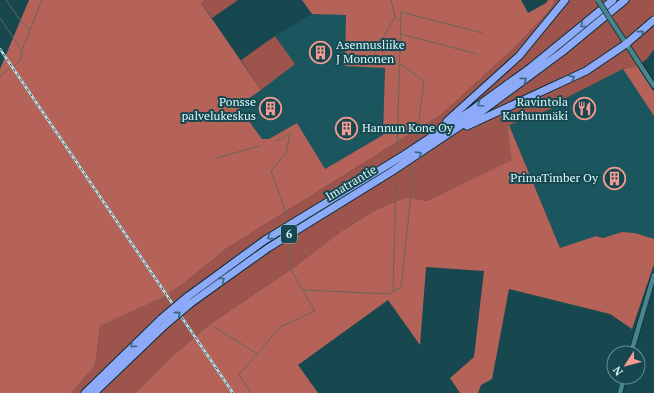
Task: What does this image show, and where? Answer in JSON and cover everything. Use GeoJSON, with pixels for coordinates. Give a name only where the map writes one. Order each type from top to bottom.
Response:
{"type":"FeatureCollection","features":[{"type":"Feature","properties":{"kind":"highway"},"geometry":{"type":"LineString","coordinates":[[424,141],[519,56],[565,0]]}},
{"type":"Feature","properties":{"kind":"highway","name":"Imatrantie"},"geometry":{"type":"LineString","coordinates":[[86,393],[163,322],[271,236],[469,112],[524,72],[613,0]]}},
{"type":"Feature","properties":{"kind":"highway","name":"Imatrantie"},"geometry":{"type":"LineString","coordinates":[[189,300],[274,244],[447,136],[556,56],[625,0]]}},
{"type":"Feature","properties":{"kind":"highway"},"geometry":{"type":"LineString","coordinates":[[447,136],[571,79],[626,44],[654,20]]}},
{"type":"Feature","properties":{"kind":"highway","name":"Imatrantie"},"geometry":{"type":"LineString","coordinates":[[94,393],[163,322]]}},
{"type":"Feature","properties":{"kind":"street"},"geometry":{"type":"LineString","coordinates":[[598,0],[654,86]]}},
{"type":"Feature","properties":{"kind":"street"},"geometry":{"type":"LineString","coordinates":[[633,345],[654,275]]}},
{"type":"Feature","properties":{"kind":"shaded area"},"geometry":{"type":"Polygon","coordinates":[[[29,0],[205,0],[201,3],[261,90],[238,106],[262,139],[269,139],[297,123],[325,169],[383,135],[385,68],[345,66],[346,15],[312,14],[302,0],[521,0],[528,13],[546,3],[548,0],[555,0],[551,9],[515,47],[442,114],[227,248],[183,284],[160,299],[100,326],[95,366],[71,393],[0,393],[0,69],[29,0]]]}},
{"type":"Feature","properties":{"kind":"shaded area"},"geometry":{"type":"Polygon","coordinates":[[[205,0],[238,0],[212,18],[201,3],[205,0]]]}},
{"type":"Feature","properties":{"kind":"shaded area"},"geometry":{"type":"Polygon","coordinates":[[[555,0],[654,0],[654,49],[647,59],[637,66],[623,69],[562,100],[551,109],[507,126],[513,160],[427,201],[407,197],[377,209],[340,232],[293,268],[209,325],[168,360],[135,393],[71,393],[95,366],[100,326],[160,299],[183,284],[227,248],[442,114],[515,47],[551,9],[555,0]]]}},
{"type":"Feature","properties":{"kind":"shaded area"},"geometry":{"type":"Polygon","coordinates":[[[312,14],[346,15],[385,67],[383,135],[325,169],[297,123],[269,139],[262,139],[238,106],[261,90],[290,58],[275,36],[312,14]]]}},
{"type":"Feature","properties":{"kind":"shaded area"},"geometry":{"type":"Polygon","coordinates":[[[275,36],[295,64],[261,90],[241,60],[275,36]]]}},
{"type":"Feature","properties":{"kind":"shaded area"},"geometry":{"type":"Polygon","coordinates":[[[637,66],[654,92],[654,116],[623,69],[637,66]]]}},
{"type":"Feature","properties":{"kind":"shaded area"},"geometry":{"type":"Polygon","coordinates":[[[623,69],[654,116],[654,239],[635,233],[622,232],[602,238],[596,236],[560,248],[509,125],[551,109],[562,100],[623,69]]]}},
{"type":"Feature","properties":{"kind":"shaded area"},"geometry":{"type":"Polygon","coordinates":[[[509,125],[560,248],[596,236],[603,238],[622,232],[635,233],[654,239],[654,264],[632,329],[610,314],[509,289],[492,379],[481,385],[478,393],[460,393],[450,378],[474,357],[484,271],[426,267],[420,345],[388,300],[298,365],[318,393],[135,393],[168,360],[209,325],[293,268],[340,232],[377,209],[407,197],[427,201],[512,160],[507,126],[509,125]]]}},
{"type":"Feature","properties":{"kind":"waterway"},"geometry":{"type":"LineString","coordinates":[[6,0],[22,23],[30,29]]}},
{"type":"Feature","properties":{"kind":"waterway"},"geometry":{"type":"LineString","coordinates":[[14,66],[20,61],[22,50],[42,0]]}},
{"type":"Feature","properties":{"kind":"waterway"},"geometry":{"type":"LineString","coordinates":[[391,0],[395,17],[400,21]]}},
{"type":"Feature","properties":{"kind":"waterway"},"geometry":{"type":"LineString","coordinates":[[397,152],[401,12],[482,33]]}},
{"type":"Feature","properties":{"kind":"waterway"},"geometry":{"type":"LineString","coordinates":[[370,61],[395,17]]}},
{"type":"Feature","properties":{"kind":"waterway"},"geometry":{"type":"LineString","coordinates":[[0,18],[21,49]]}},
{"type":"Feature","properties":{"kind":"waterway"},"geometry":{"type":"LineString","coordinates":[[401,34],[477,54]]}},
{"type":"Feature","properties":{"kind":"waterway"},"geometry":{"type":"LineString","coordinates":[[400,64],[424,81],[416,143]]}},
{"type":"Feature","properties":{"kind":"waterway"},"geometry":{"type":"LineString","coordinates":[[0,76],[9,69]]}},
{"type":"Feature","properties":{"kind":"waterway"},"geometry":{"type":"LineString","coordinates":[[275,142],[289,134]]}},
{"type":"Feature","properties":{"kind":"waterway"},"geometry":{"type":"LineString","coordinates":[[287,215],[271,171],[286,153],[290,134]]}},
{"type":"Feature","properties":{"kind":"waterway"},"geometry":{"type":"LineString","coordinates":[[216,158],[260,146]]}},
{"type":"Feature","properties":{"kind":"waterway"},"geometry":{"type":"LineString","coordinates":[[304,290],[389,294],[401,288],[413,175],[411,165]]}},
{"type":"Feature","properties":{"kind":"waterway"},"geometry":{"type":"LineString","coordinates":[[393,290],[396,183]]}},
{"type":"Feature","properties":{"kind":"waterway"},"geometry":{"type":"LineString","coordinates":[[251,393],[239,375],[280,327],[315,311],[291,270],[288,240]]}},
{"type":"Feature","properties":{"kind":"waterway"},"geometry":{"type":"LineString","coordinates":[[214,327],[256,353]]}},
{"type":"Feature","properties":{"kind":"railway"},"geometry":{"type":"LineString","coordinates":[[0,49],[233,393]]}},
{"type":"Feature","properties":{"kind":"place","name":"Asennusliike J Mononen"},"geometry":{"type":"Point","coordinates":[320,52]}},
{"type":"Feature","properties":{"kind":"place","name":"Ponsse palvelukeskus"},"geometry":{"type":"Point","coordinates":[271,109]}},
{"type":"Feature","properties":{"kind":"place","name":"Ravintola Karhunmäki"},"geometry":{"type":"Point","coordinates":[584,109]}},
{"type":"Feature","properties":{"kind":"place","name":"Hannun Kone Oy"},"geometry":{"type":"Point","coordinates":[347,128]}},
{"type":"Feature","properties":{"kind":"place","name":"PrimaTimber Oy"},"geometry":{"type":"Point","coordinates":[614,178]}}]}
